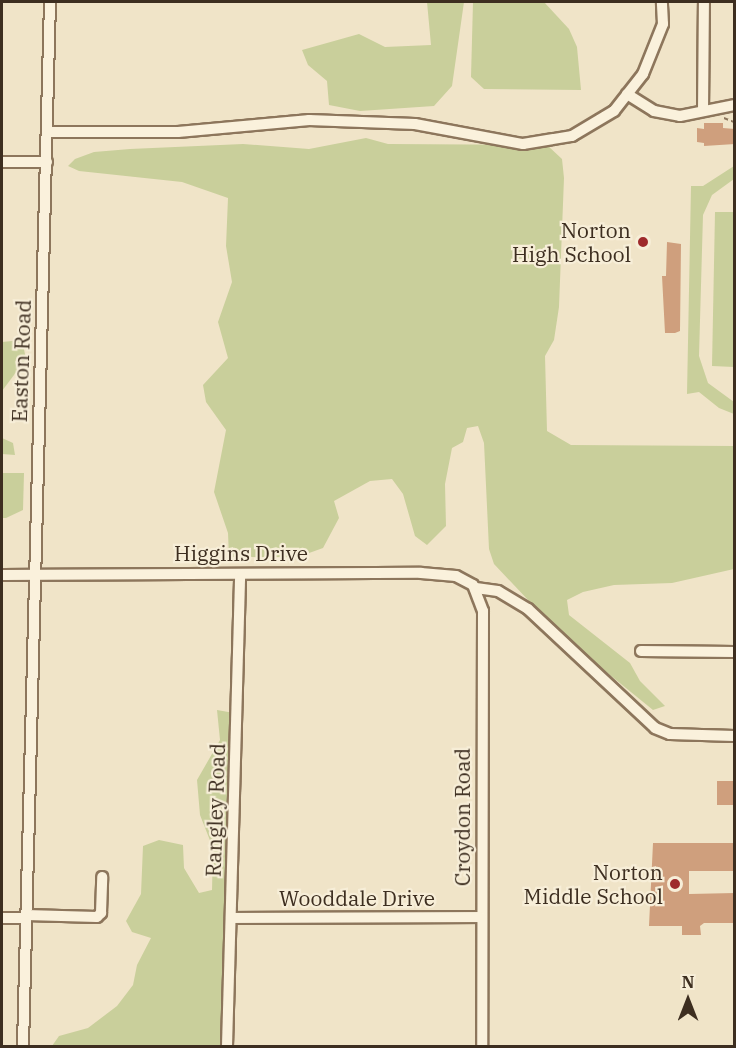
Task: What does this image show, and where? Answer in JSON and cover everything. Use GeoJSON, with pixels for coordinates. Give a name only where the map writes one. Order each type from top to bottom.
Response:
{"type":"FeatureCollection","features":[{"type":"Feature","properties":{"kind":"street","name":"Easton Road"},"geometry":{"type":"LineString","coordinates":[[23,1047],[50,2]]}},
{"type":"Feature","properties":{"kind":"street"},"geometry":{"type":"LineString","coordinates":[[48,132],[178,132],[309,120],[351,120],[415,124],[524,144],[572,136],[614,111],[627,94],[654,51],[663,24],[662,2]]}},
{"type":"Feature","properties":{"kind":"street"},"geometry":{"type":"LineString","coordinates":[[703,111],[704,2]]}},
{"type":"Feature","properties":{"kind":"street"},"geometry":{"type":"LineString","coordinates":[[627,94],[654,111],[680,116],[735,105]]}},
{"type":"Feature","properties":{"kind":"street"},"geometry":{"type":"LineString","coordinates":[[2,162],[47,162]]}},
{"type":"Feature","properties":{"kind":"street","name":"Rangley Road"},"geometry":{"type":"LineString","coordinates":[[227,1047],[240,574]]}},
{"type":"Feature","properties":{"kind":"street","name":"Higgins Drive"},"geometry":{"type":"LineString","coordinates":[[2,575],[449,574],[462,578],[476,588],[498,591],[528,609],[655,728],[670,734],[735,736]]}},
{"type":"Feature","properties":{"kind":"street","name":"Croydon Road"},"geometry":{"type":"LineString","coordinates":[[476,588],[483,611],[482,1047]]}},
{"type":"Feature","properties":{"kind":"street"},"geometry":{"type":"LineString","coordinates":[[641,651],[735,652]]}},
{"type":"Feature","properties":{"kind":"street"},"geometry":{"type":"LineString","coordinates":[[2,918],[97,918],[101,913],[102,877]]}},
{"type":"Feature","properties":{"kind":"street","name":"Wooddale Drive"},"geometry":{"type":"LineString","coordinates":[[232,918],[482,917]]}},
{"type":"Feature","properties":{"kind":"green space"},"geometry":{"type":"Polygon","coordinates":[[[427,2],[464,2],[452,86],[434,106],[360,111],[329,105],[327,81],[308,65],[302,50],[359,34],[385,47],[431,45],[427,2]]]}},
{"type":"Feature","properties":{"kind":"green space"},"geometry":{"type":"Polygon","coordinates":[[[473,2],[544,2],[569,29],[577,47],[581,90],[484,89],[471,77],[473,2]]]}},
{"type":"Feature","properties":{"kind":"green space"},"geometry":{"type":"Polygon","coordinates":[[[366,138],[388,144],[547,145],[562,159],[564,178],[559,307],[554,340],[545,356],[547,431],[571,445],[734,446],[734,569],[672,583],[614,585],[583,592],[567,600],[569,615],[630,663],[640,681],[665,706],[653,710],[594,662],[546,619],[494,564],[489,549],[484,443],[478,426],[467,428],[463,442],[452,448],[445,484],[446,526],[427,545],[415,536],[403,494],[392,479],[370,481],[334,501],[339,518],[323,548],[298,557],[229,557],[228,533],[214,492],[226,430],[206,402],[203,385],[228,358],[218,322],[232,282],[226,246],[228,198],[182,182],[79,171],[68,166],[75,159],[94,152],[243,144],[309,149],[366,138]]]}},
{"type":"Feature","properties":{"kind":"green space"},"geometry":{"type":"Polygon","coordinates":[[[734,166],[734,179],[712,195],[703,215],[699,356],[708,383],[734,402],[734,414],[719,408],[699,392],[687,394],[691,186],[703,186],[734,166]]]}},
{"type":"Feature","properties":{"kind":"green space"},"geometry":{"type":"Polygon","coordinates":[[[715,212],[734,212],[734,367],[712,366],[715,212]]]}},
{"type":"Feature","properties":{"kind":"green space"},"geometry":{"type":"Polygon","coordinates":[[[22,340],[26,359],[2,391],[2,342],[22,340]]]}},
{"type":"Feature","properties":{"kind":"green space"},"geometry":{"type":"Polygon","coordinates":[[[2,438],[13,443],[15,455],[2,454],[2,438]]]}},
{"type":"Feature","properties":{"kind":"green space"},"geometry":{"type":"Polygon","coordinates":[[[2,473],[24,473],[23,510],[6,518],[2,518],[2,473]]]}},
{"type":"Feature","properties":{"kind":"green space"},"geometry":{"type":"Polygon","coordinates":[[[217,710],[234,713],[220,1046],[52,1046],[59,1036],[88,1028],[117,1006],[133,985],[137,965],[151,938],[132,932],[126,921],[141,894],[143,846],[159,840],[183,845],[184,868],[199,893],[212,890],[213,848],[200,815],[197,780],[220,740],[217,710]]]}},
{"type":"Feature","properties":{"kind":"building"},"geometry":{"type":"Polygon","coordinates":[[[704,123],[723,123],[723,128],[735,129],[735,144],[704,146],[704,143],[697,142],[697,128],[704,129],[704,123]]]}},
{"type":"Feature","properties":{"kind":"building"},"geometry":{"type":"Polygon","coordinates":[[[667,242],[681,244],[680,331],[675,333],[665,333],[662,276],[666,276],[667,242]]]}},
{"type":"Feature","properties":{"kind":"building"},"geometry":{"type":"Polygon","coordinates":[[[717,781],[734,781],[734,805],[717,805],[717,781]]]}},
{"type":"Feature","properties":{"kind":"building"},"geometry":{"type":"Polygon","coordinates":[[[653,843],[735,843],[735,871],[689,871],[689,894],[735,893],[735,923],[704,923],[700,926],[701,935],[682,935],[682,926],[649,926],[653,843]]]}},
{"type":"Feature","properties":{"kind":"place","name":"Norton High School"},"geometry":{"type":"Point","coordinates":[643,242]}},
{"type":"Feature","properties":{"kind":"place","name":"Norton Middle School"},"geometry":{"type":"Point","coordinates":[675,884]}}]}
